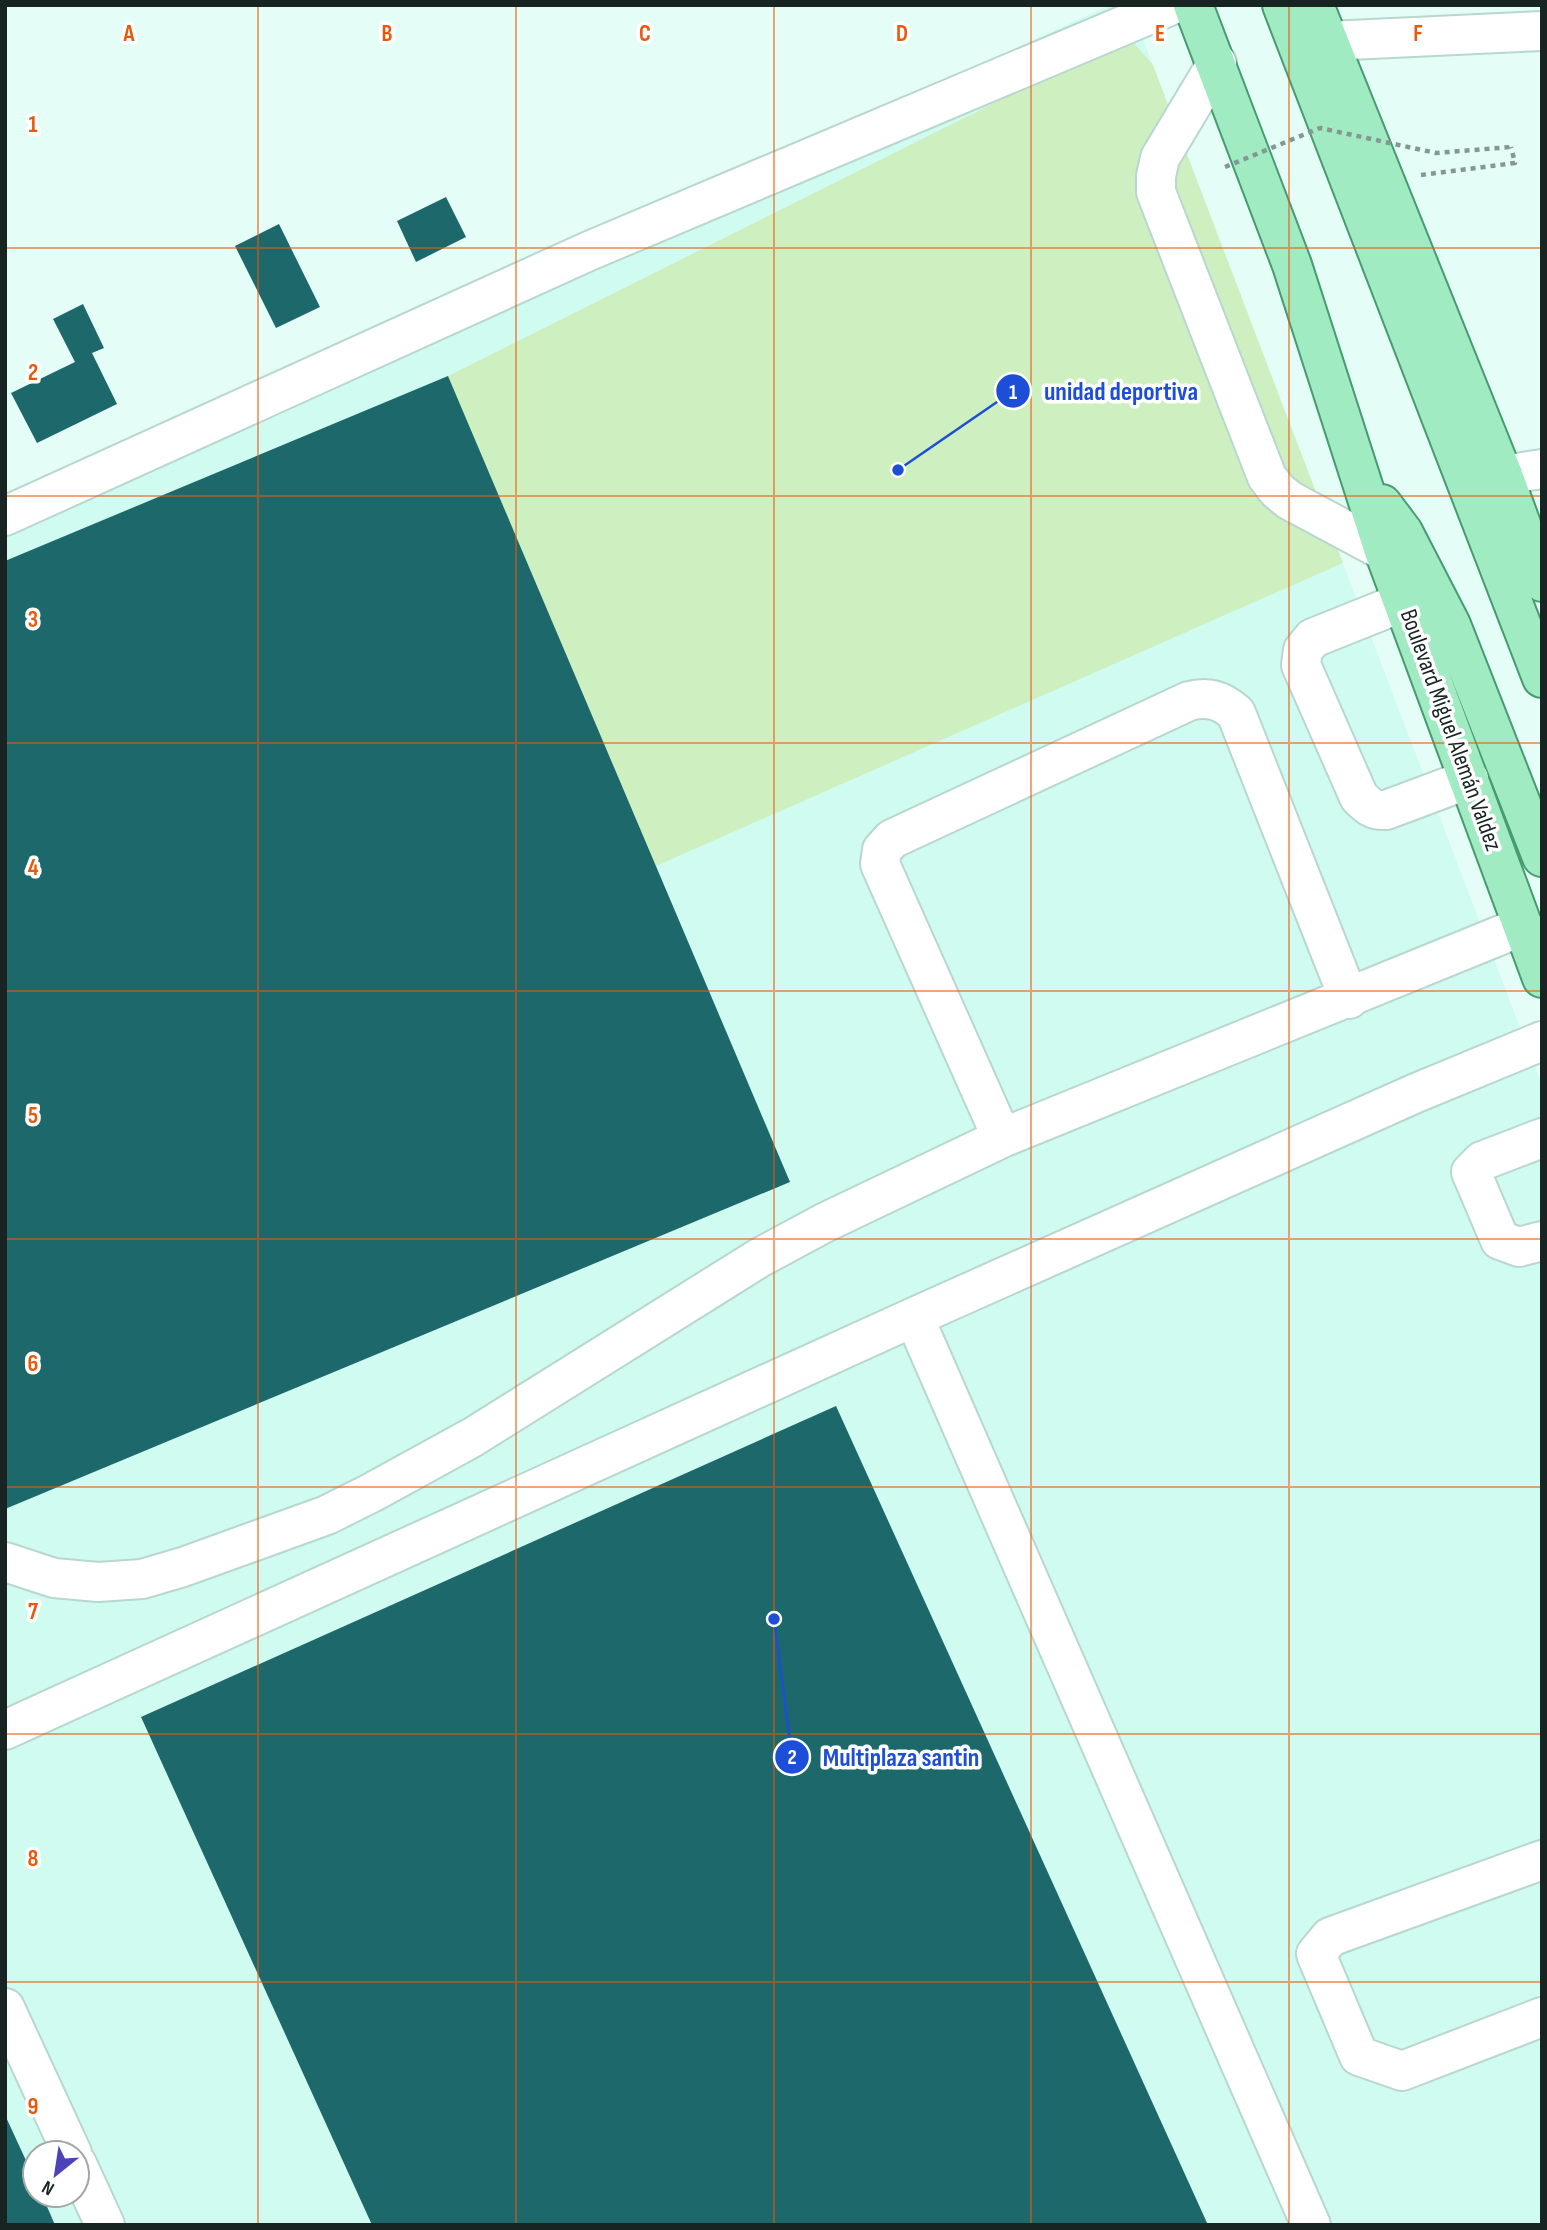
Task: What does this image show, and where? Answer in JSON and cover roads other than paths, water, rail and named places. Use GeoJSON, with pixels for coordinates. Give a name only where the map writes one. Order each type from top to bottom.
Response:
{"type":"FeatureCollection","features":[{"type":"Feature","properties":{"kind":"main road","name":"Boulevard Miguel Alemán Valdez"},"geometry":{"type":"LineString","coordinates":[[1193,5],[1292,265],[1384,551],[1542,978]]}},
{"type":"Feature","properties":{"kind":"main road"},"geometry":{"type":"LineString","coordinates":[[1282,5],[1542,678]]}},
{"type":"Feature","properties":{"kind":"main road"},"geometry":{"type":"LineString","coordinates":[[1314,5],[1503,475],[1542,582]]}},
{"type":"Feature","properties":{"kind":"main road"},"geometry":{"type":"LineString","coordinates":[[1361,482],[1403,532],[1451,625],[1542,857]]}},
{"type":"Feature","properties":{"kind":"street"},"geometry":{"type":"LineString","coordinates":[[5,516],[589,251],[1172,5]]}},
{"type":"Feature","properties":{"kind":"street"},"geometry":{"type":"LineString","coordinates":[[1328,41],[1542,31]]}},
{"type":"Feature","properties":{"kind":"street"},"geometry":{"type":"LineString","coordinates":[[1217,63],[1160,158],[1156,192],[1267,477],[1289,500],[1384,551]]}},
{"type":"Feature","properties":{"kind":"street"},"geometry":{"type":"LineString","coordinates":[[1503,475],[1542,469]]}},
{"type":"Feature","properties":{"kind":"street"},"geometry":{"type":"LineString","coordinates":[[1403,602],[1313,638],[1303,650],[1301,666],[1359,797],[1367,806],[1386,810],[1469,779]]}},
{"type":"Feature","properties":{"kind":"street"},"geometry":{"type":"LineString","coordinates":[[1002,1138],[880,864],[882,850],[892,839],[1189,701],[1200,698],[1215,699],[1236,713],[1349,999]]}},
{"type":"Feature","properties":{"kind":"street"},"geometry":{"type":"LineString","coordinates":[[5,1562],[54,1578],[97,1582],[142,1579],[327,1515],[473,1437],[759,1258],[824,1223],[1002,1138],[1523,926]]}},
{"type":"Feature","properties":{"kind":"street"},"geometry":{"type":"LineString","coordinates":[[5,1730],[914,1317],[1416,1093],[1542,1041]]}},
{"type":"Feature","properties":{"kind":"street"},"geometry":{"type":"LineString","coordinates":[[1542,1138],[1482,1161],[1471,1172],[1500,1241],[1519,1247],[1542,1241]]}},
{"type":"Feature","properties":{"kind":"street"},"geometry":{"type":"LineString","coordinates":[[914,1317],[1311,2225]]}},
{"type":"Feature","properties":{"kind":"street"},"geometry":{"type":"LineString","coordinates":[[1541,1864],[1330,1937],[1315,1954],[1359,2056],[1402,2071],[1542,2017]]}},
{"type":"Feature","properties":{"kind":"street"},"geometry":{"type":"LineString","coordinates":[[5,2008],[66,2139]]}},
{"type":"Feature","properties":{"kind":"street"},"geometry":{"type":"LineString","coordinates":[[91,2194],[105,2225]]}},
{"type":"Feature","properties":{"kind":"place","name":"unidad deportiva"},"geometry":{"type":"Point","coordinates":[898,470]}},
{"type":"Feature","properties":{"kind":"place","name":"Multiplaza santin"},"geometry":{"type":"Point","coordinates":[774,1619]}}]}
